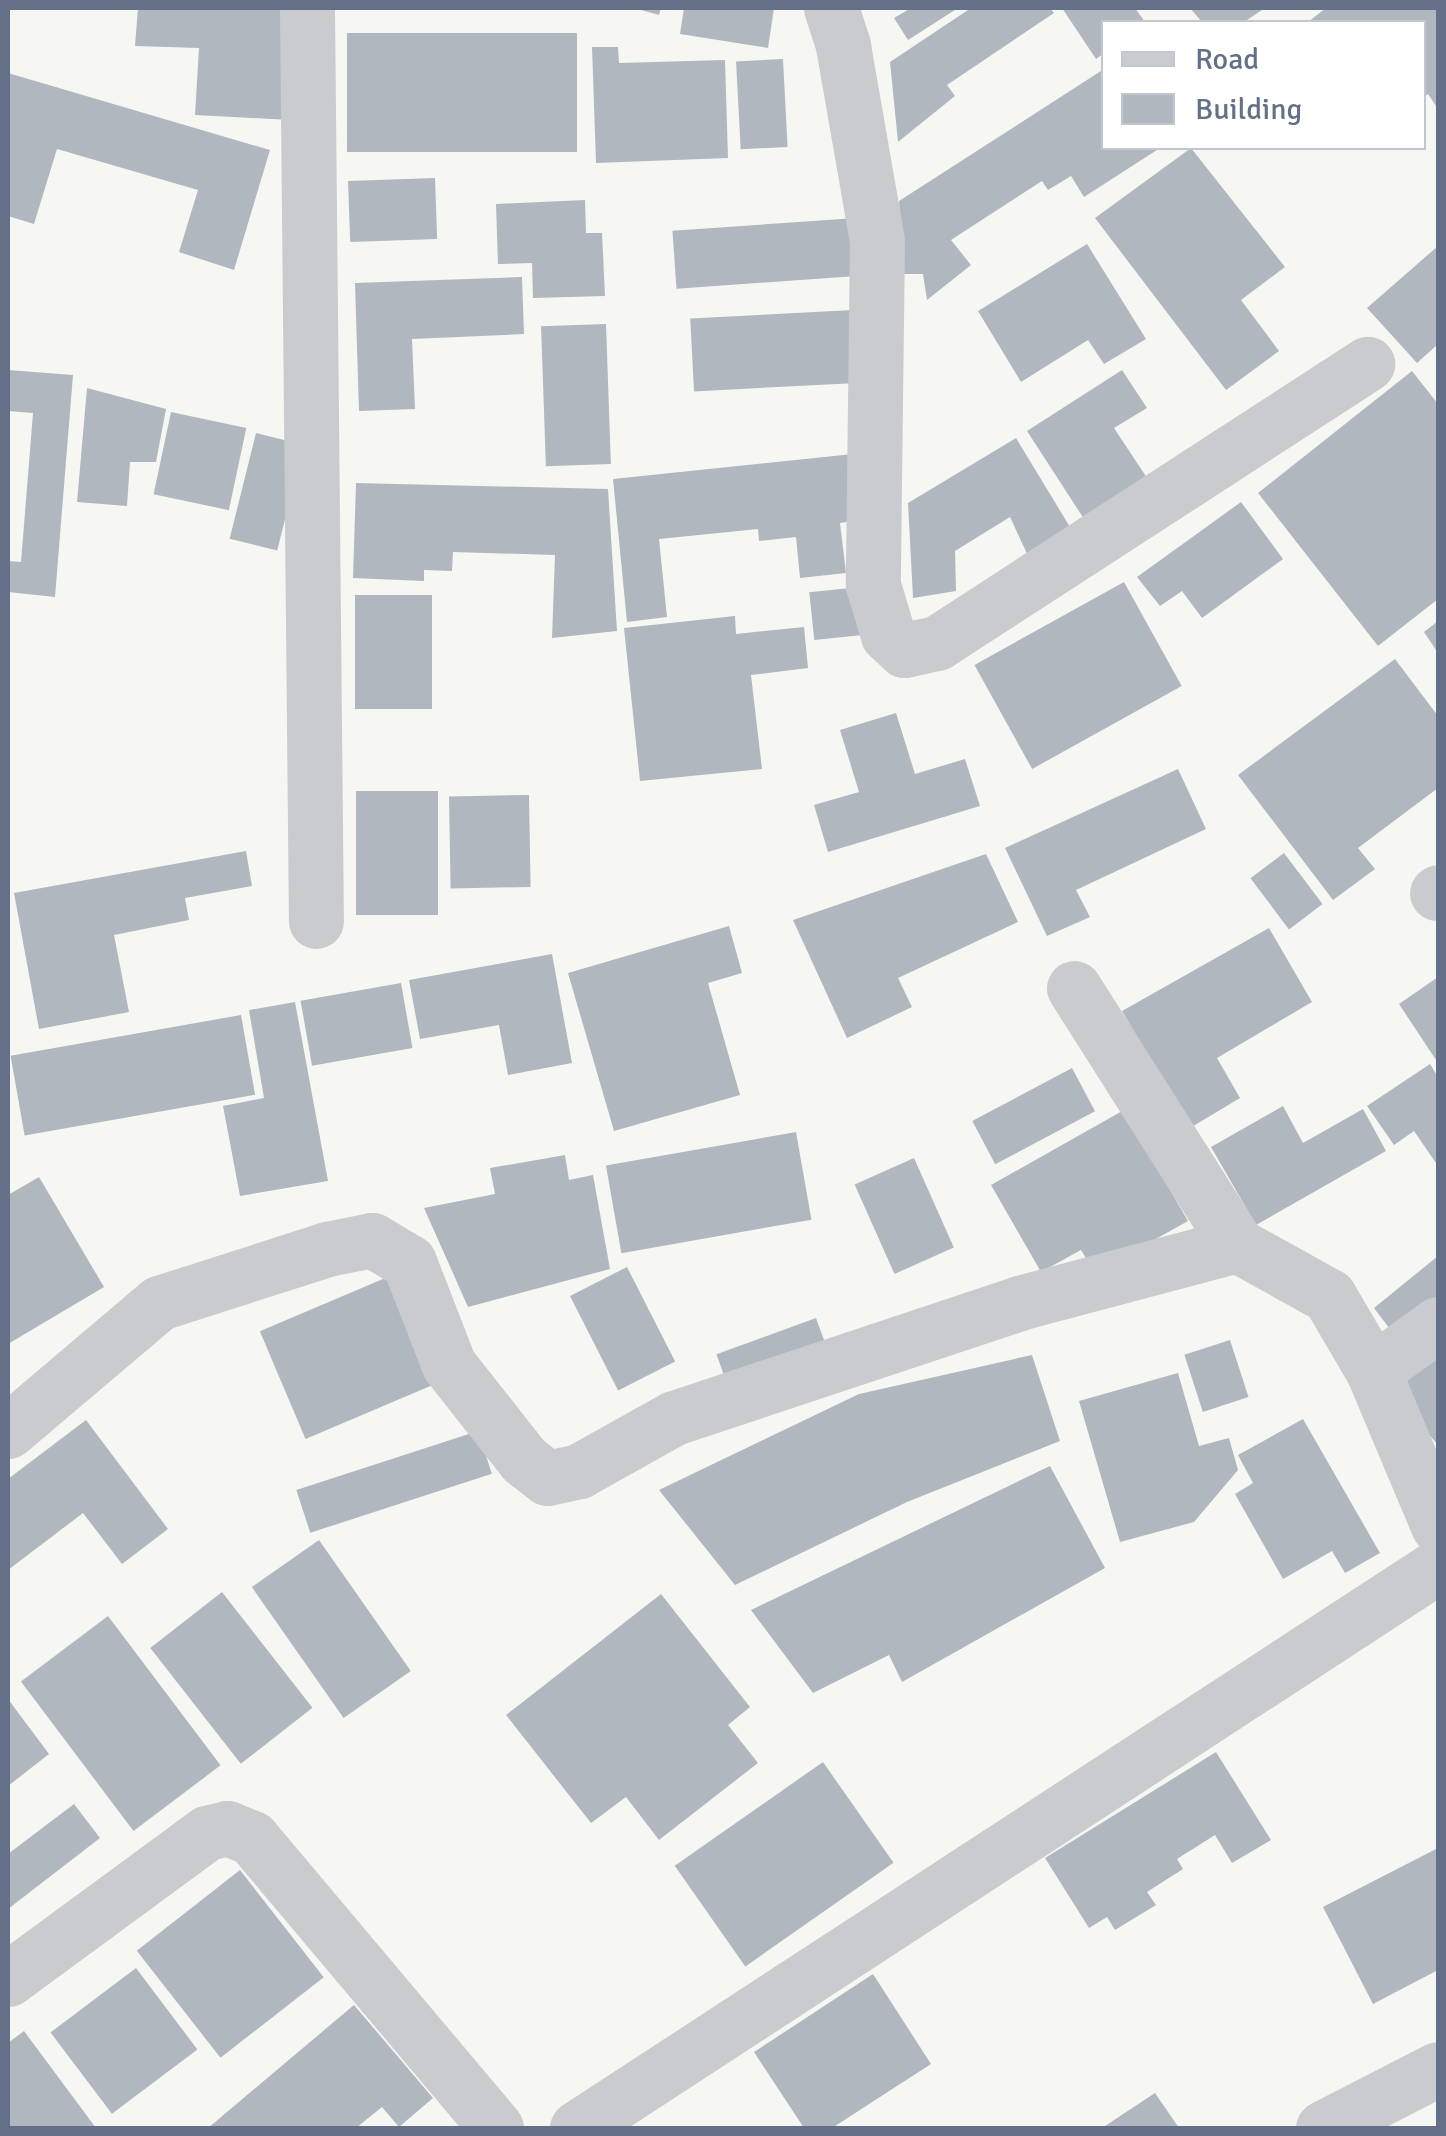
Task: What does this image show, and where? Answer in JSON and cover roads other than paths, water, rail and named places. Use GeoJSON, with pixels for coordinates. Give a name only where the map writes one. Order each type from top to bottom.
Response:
{"type":"FeatureCollection","features":[{"type":"Feature","properties":{"kind":"street"},"geometry":{"type":"LineString","coordinates":[[307,8],[316,921]]}},
{"type":"Feature","properties":{"kind":"street"},"geometry":{"type":"LineString","coordinates":[[831,8],[842,46],[877,240],[873,585],[888,635],[904,650],[937,643],[1367,364]]}},
{"type":"Feature","properties":{"kind":"street"},"geometry":{"type":"LineString","coordinates":[[1074,988],[1237,1246],[1329,1296],[1373,1370],[1438,1526]]}},
{"type":"Feature","properties":{"kind":"street"},"geometry":{"type":"LineString","coordinates":[[8,1431],[159,1303],[327,1249],[372,1240],[409,1262],[449,1365],[524,1460],[547,1478],[579,1471],[674,1418],[1018,1303],[1237,1246]]}},
{"type":"Feature","properties":{"kind":"street"},"geometry":{"type":"LineString","coordinates":[[1373,1370],[1438,1324]]}},
{"type":"Feature","properties":{"kind":"street"},"geometry":{"type":"LineString","coordinates":[[577,2128],[1438,1566]]}},
{"type":"Feature","properties":{"kind":"street"},"geometry":{"type":"LineString","coordinates":[[8,1980],[207,1833],[227,1828],[252,1838],[496,2128]]}},
{"type":"Feature","properties":{"kind":"street"},"geometry":{"type":"LineString","coordinates":[[1323,2128],[1438,2069]]}}]}
